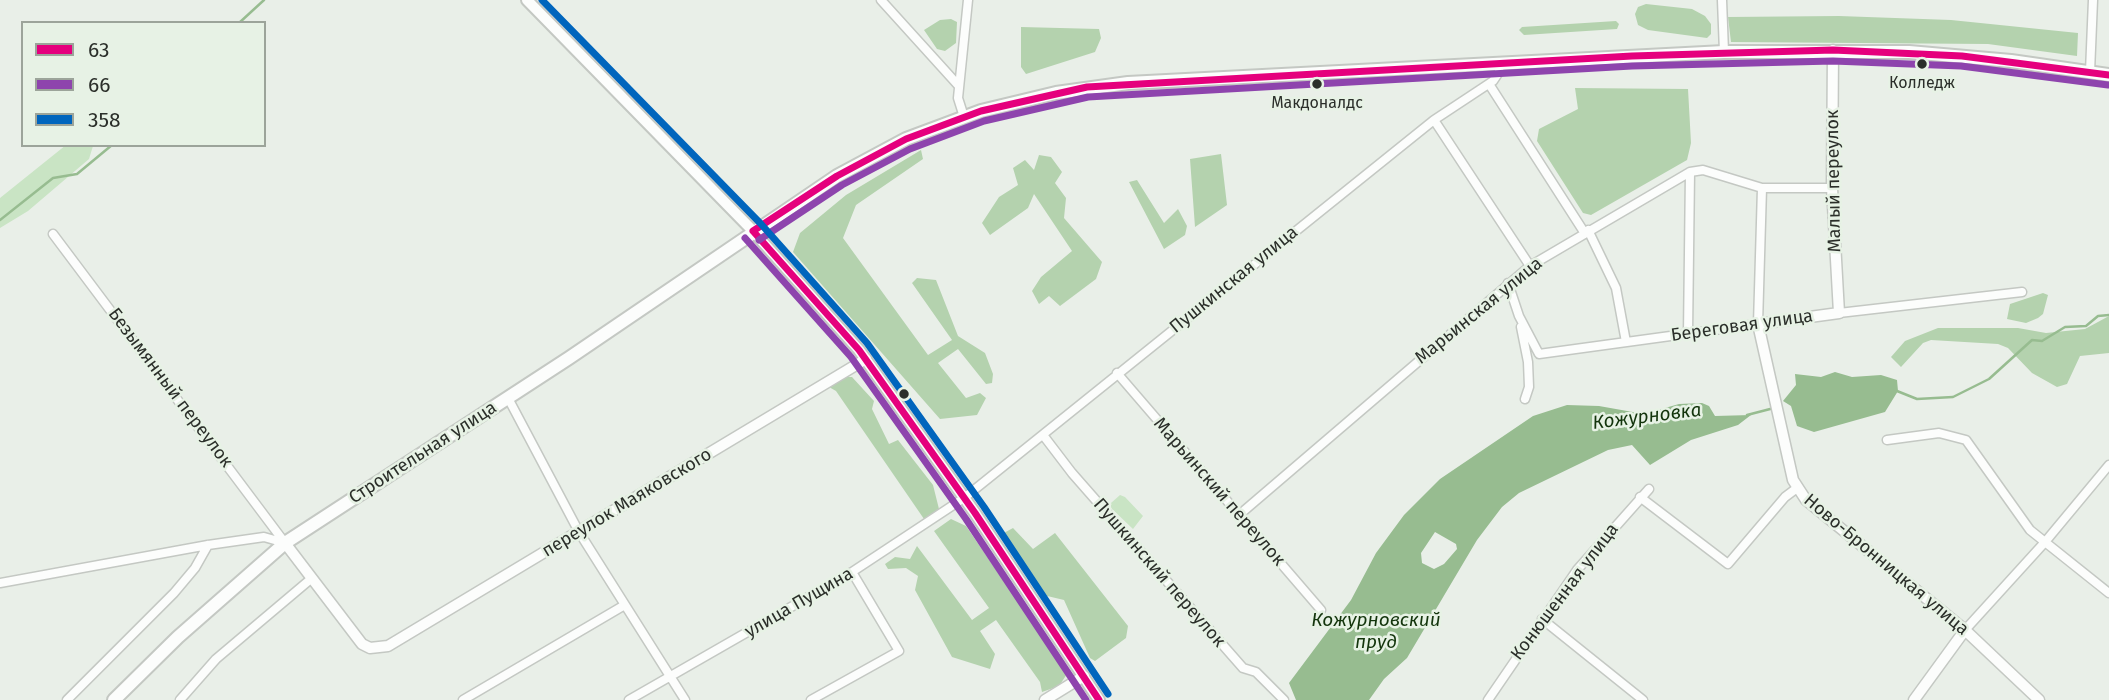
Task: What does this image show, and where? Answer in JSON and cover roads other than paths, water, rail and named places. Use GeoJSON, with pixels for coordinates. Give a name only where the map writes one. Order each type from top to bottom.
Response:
{"type":"FeatureCollection","features":[{"type":"Feature","properties":{"kind":"highway","name":"Строительная улица"},"geometry":{"type":"LineString","coordinates":[[114,700],[178,637],[285,543],[508,398],[837,176],[883,151],[964,117],[1087,87],[1500,62],[1724,52],[1833,50],[1949,55],[2109,75]]}},
{"type":"Feature","properties":{"kind":"main road"},"geometry":{"type":"LineString","coordinates":[[527,0],[753,232],[820,303],[866,359],[964,498],[1100,700]]}},
{"type":"Feature","properties":{"kind":"street"},"geometry":{"type":"LineString","coordinates":[[881,0],[958,85]]}},
{"type":"Feature","properties":{"kind":"street"},"geometry":{"type":"LineString","coordinates":[[964,117],[958,98],[958,85],[968,0]]}},
{"type":"Feature","properties":{"kind":"street"},"geometry":{"type":"LineString","coordinates":[[1722,0],[1724,52]]}},
{"type":"Feature","properties":{"kind":"street"},"geometry":{"type":"LineString","coordinates":[[2090,72],[2093,0]]}},
{"type":"Feature","properties":{"kind":"street","name":"Малый переулок"},"geometry":{"type":"LineString","coordinates":[[1833,50],[1832,188],[1839,313]]}},
{"type":"Feature","properties":{"kind":"street"},"geometry":{"type":"LineString","coordinates":[[1500,62],[1499,72],[1489,84],[1609,268],[1616,288],[1626,342]]}},
{"type":"Feature","properties":{"kind":"street","name":"Пушкинская улица"},"geometry":{"type":"LineString","coordinates":[[964,498],[1434,120],[1489,84]]}},
{"type":"Feature","properties":{"kind":"street"},"geometry":{"type":"LineString","coordinates":[[1434,120],[1530,266]]}},
{"type":"Feature","properties":{"kind":"street"},"geometry":{"type":"LineString","coordinates":[[1688,334],[1690,172],[1703,170],[1762,188],[1832,188]]}},
{"type":"Feature","properties":{"kind":"street","name":"Марьинская улица"},"geometry":{"type":"LineString","coordinates":[[1239,514],[1530,266],[1690,172]]}},
{"type":"Feature","properties":{"kind":"street"},"geometry":{"type":"LineString","coordinates":[[1758,324],[1762,188]]}},
{"type":"Feature","properties":{"kind":"street","name":"Безымянный переулок"},"geometry":{"type":"LineString","coordinates":[[53,234],[285,543]]}},
{"type":"Feature","properties":{"kind":"street","name":"Береговая улица"},"geometry":{"type":"LineString","coordinates":[[1508,284],[1519,316],[1539,354],[1839,313],[2022,292]]}},
{"type":"Feature","properties":{"kind":"street"},"geometry":{"type":"LineString","coordinates":[[1519,316],[1528,362],[1529,387],[1525,399]]}},
{"type":"Feature","properties":{"kind":"street","name":"Ново-Бронницкая улица"},"geometry":{"type":"LineString","coordinates":[[1758,324],[1789,468],[1797,488],[1814,507],[1965,630],[2039,700]]}},
{"type":"Feature","properties":{"kind":"street","name":"переулок Маяковского"},"geometry":{"type":"LineString","coordinates":[[312,578],[362,644],[370,648],[388,646],[866,359]]}},
{"type":"Feature","properties":{"kind":"street","name":"Марьинский переулок"},"geometry":{"type":"LineString","coordinates":[[1117,373],[1321,610]]}},
{"type":"Feature","properties":{"kind":"street"},"geometry":{"type":"LineString","coordinates":[[508,398],[579,532],[623,606],[685,700]]}},
{"type":"Feature","properties":{"kind":"street"},"geometry":{"type":"LineString","coordinates":[[1887,440],[1939,433],[1966,440],[2029,530],[2109,593]]}},
{"type":"Feature","properties":{"kind":"street","name":"Пушкинский переулок"},"geometry":{"type":"LineString","coordinates":[[1042,435],[1072,473],[1243,668],[1256,672],[1284,700]]}},
{"type":"Feature","properties":{"kind":"street"},"geometry":{"type":"LineString","coordinates":[[1914,700],[1965,630],[2045,542],[2109,465]]}},
{"type":"Feature","properties":{"kind":"street"},"geometry":{"type":"LineString","coordinates":[[2101,474],[2109,481]]}},
{"type":"Feature","properties":{"kind":"street"},"geometry":{"type":"LineString","coordinates":[[1640,497],[1728,564],[1785,497],[1797,488]]}},
{"type":"Feature","properties":{"kind":"street","name":"Конюшенная улица"},"geometry":{"type":"LineString","coordinates":[[1488,700],[1577,570],[1649,489]]}},
{"type":"Feature","properties":{"kind":"street","name":"улица Пущина"},"geometry":{"type":"LineString","coordinates":[[629,700],[852,572],[964,498]]}},
{"type":"Feature","properties":{"kind":"street"},"geometry":{"type":"LineString","coordinates":[[0,583],[264,537],[285,543],[312,578],[216,659],[180,700]]}},
{"type":"Feature","properties":{"kind":"street"},"geometry":{"type":"LineString","coordinates":[[67,700],[174,593],[195,568],[208,545]]}},
{"type":"Feature","properties":{"kind":"street"},"geometry":{"type":"LineString","coordinates":[[811,700],[899,651],[852,572]]}},
{"type":"Feature","properties":{"kind":"street"},"geometry":{"type":"LineString","coordinates":[[463,700],[623,606]]}},
{"type":"Feature","properties":{"kind":"street"},"geometry":{"type":"LineString","coordinates":[[1542,619],[1643,700]]}},
{"type":"Feature","properties":{"kind":"street"},"geometry":{"type":"LineString","coordinates":[[1045,700],[1084,676]]}},
{"type":"Feature","properties":{"kind":"water"},"geometry":{"type":"Polygon","coordinates":[[[1835,372],[1852,377],[1881,375],[1897,380],[1898,391],[1885,412],[1814,432],[1797,426],[1791,406],[1783,401],[1796,385],[1795,374],[1821,377],[1835,372]]]}},
{"type":"Feature","properties":{"kind":"water","name":"Кожурновский пруд"},"geometry":{"type":"Polygon","coordinates":[[[1702,403],[1709,406],[1715,416],[1751,415],[1738,425],[1691,440],[1650,465],[1632,445],[1608,450],[1519,493],[1502,507],[1477,540],[1407,658],[1384,679],[1369,700],[1296,700],[1289,683],[1351,600],[1376,553],[1404,515],[1440,479],[1533,416],[1567,405],[1599,406],[1644,414],[1679,404],[1702,403]],[[1435,532],[1421,553],[1422,563],[1434,569],[1444,564],[1457,549],[1456,544],[1435,532]]]}},
{"type":"Feature","properties":{"kind":"waterway"},"geometry":{"type":"LineString","coordinates":[[241,21],[264,0]]}},
{"type":"Feature","properties":{"kind":"waterway"},"geometry":{"type":"LineString","coordinates":[[0,220],[53,178],[77,174],[110,147]]}},
{"type":"Feature","properties":{"kind":"waterway","name":"Кожурновка"},"geometry":{"type":"LineString","coordinates":[[1897,391],[1917,399],[1953,397],[1989,379],[2032,340],[2042,341],[2065,327],[2086,326],[2098,316],[2109,315]]}},
{"type":"Feature","properties":{"kind":"waterway","name":"Кожурновка"},"geometry":{"type":"LineString","coordinates":[[1747,415],[1774,408]]}},
{"type":"Feature","properties":{"kind":"place","name":"Колледж"},"geometry":{"type":"Point","coordinates":[1922,64]}},
{"type":"Feature","properties":{"kind":"place","name":"Макдоналдс"},"geometry":{"type":"Point","coordinates":[1317,84]}}]}
